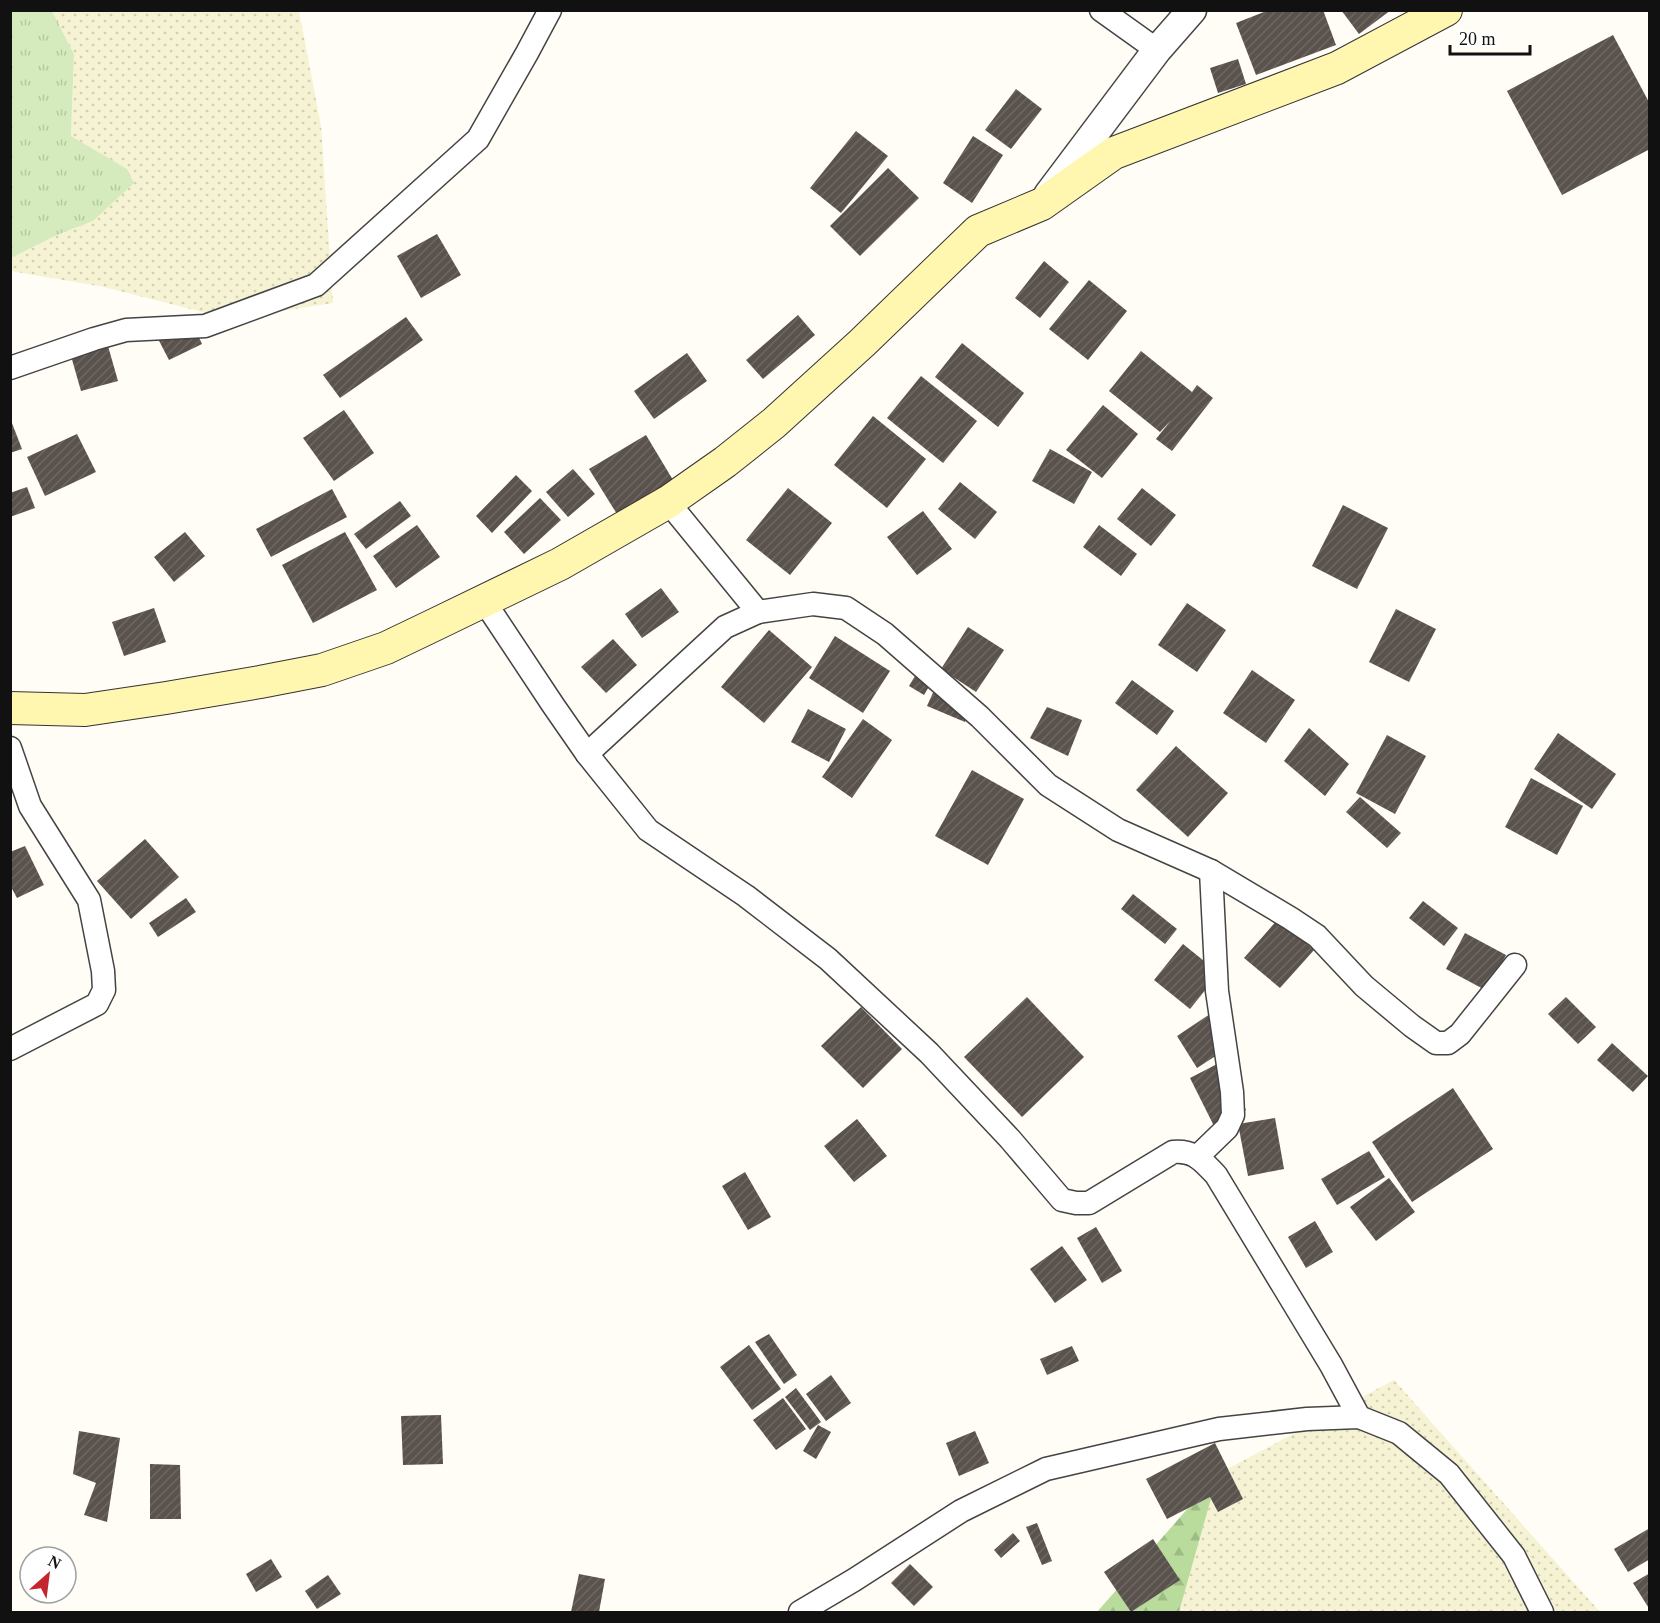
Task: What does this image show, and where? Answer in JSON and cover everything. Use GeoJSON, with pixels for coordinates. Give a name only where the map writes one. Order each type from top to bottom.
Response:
{"type":"FeatureCollection","features":[{"type":"Feature","properties":{"kind":"main road"},"geometry":{"type":"LineString","coordinates":[[10,708],[85,710],[322,670],[386,648],[484,601],[560,564],[668,502],[725,462],[774,423],[862,343],[978,231],[1042,204],[1114,153],[1337,68],[1446,10]]}},
{"type":"Feature","properties":{"kind":"street"},"geometry":{"type":"LineString","coordinates":[[10,368],[126,330],[204,326],[316,285],[478,139],[550,10]]}},
{"type":"Feature","properties":{"kind":"street"},"geometry":{"type":"LineString","coordinates":[[1101,10],[1157,50]]}},
{"type":"Feature","properties":{"kind":"street"},"geometry":{"type":"LineString","coordinates":[[1042,204],[1157,50],[1192,10]]}},
{"type":"Feature","properties":{"kind":"street"},"geometry":{"type":"LineString","coordinates":[[668,502],[758,612]]}},
{"type":"Feature","properties":{"kind":"street"},"geometry":{"type":"LineString","coordinates":[[484,601],[586,753],[648,830],[746,896],[828,959],[929,1053],[1010,1139],[1062,1200],[1089,1203],[1173,1152],[1185,1151],[1197,1157],[1216,1175],[1331,1365],[1359,1417]]}},
{"type":"Feature","properties":{"kind":"street"},"geometry":{"type":"LineString","coordinates":[[586,753],[725,627],[758,612],[813,604],[846,608],[885,634],[972,709],[1048,785],[1118,830],[1210,871],[1290,918],[1317,936],[1364,986],[1436,1043],[1448,1043],[1460,1034],[1515,964]]}},
{"type":"Feature","properties":{"kind":"street"},"geometry":{"type":"LineString","coordinates":[[10,748],[30,806],[89,900],[104,990],[97,1004],[10,1049]]}},
{"type":"Feature","properties":{"kind":"street"},"geometry":{"type":"LineString","coordinates":[[1197,1157],[1227,1128],[1233,1115],[1232,1092],[1217,991],[1210,871]]}},
{"type":"Feature","properties":{"kind":"street"},"geometry":{"type":"LineString","coordinates":[[800,1612],[962,1511],[1046,1469],[1219,1429],[1307,1419],[1359,1417],[1399,1432],[1449,1474],[1514,1556],[1542,1612]]}},
{"type":"Feature","properties":{"kind":"shaded area"},"geometry":{"type":"Polygon","coordinates":[[[52,11],[299,11],[321,126],[333,303],[230,319],[104,287],[11,271],[11,258],[57,235],[93,221],[126,169],[71,136],[74,54],[52,11]]]}},
{"type":"Feature","properties":{"kind":"shaded area"},"geometry":{"type":"Polygon","coordinates":[[[1394,1380],[1600,1612],[1179,1612],[1218,1474],[1394,1380]]]}},
{"type":"Feature","properties":{"kind":"green space"},"geometry":{"type":"Polygon","coordinates":[[[11,10],[52,11],[74,54],[71,136],[127,169],[134,183],[93,221],[57,235],[11,258],[11,10]]]}},
{"type":"Feature","properties":{"kind":"green space"},"geometry":{"type":"Polygon","coordinates":[[[1218,1474],[1179,1612],[1097,1612],[1218,1474]]]}},
{"type":"Feature","properties":{"kind":"building"},"geometry":{"type":"Polygon","coordinates":[[[1269,10],[1323,10],[1336,45],[1256,75],[1236,23],[1269,10]]]}},
{"type":"Feature","properties":{"kind":"building"},"geometry":{"type":"Polygon","coordinates":[[[1341,10],[1391,10],[1359,34],[1341,10]]]}},
{"type":"Feature","properties":{"kind":"building"},"geometry":{"type":"Polygon","coordinates":[[[1613,35],[1650,104],[1650,149],[1562,195],[1507,91],[1613,35]]]}},
{"type":"Feature","properties":{"kind":"building"},"geometry":{"type":"Polygon","coordinates":[[[1238,59],[1246,84],[1218,93],[1210,68],[1238,59]]]}},
{"type":"Feature","properties":{"kind":"building"},"geometry":{"type":"Polygon","coordinates":[[[1016,89],[1042,109],[1011,149],[985,130],[1016,89]]]}},
{"type":"Feature","properties":{"kind":"building"},"geometry":{"type":"Polygon","coordinates":[[[856,131],[888,156],[841,213],[810,188],[856,131]]]}},
{"type":"Feature","properties":{"kind":"building"},"geometry":{"type":"Polygon","coordinates":[[[973,136],[1003,155],[972,203],[943,183],[973,136]]]}},
{"type":"Feature","properties":{"kind":"building"},"geometry":{"type":"Polygon","coordinates":[[[888,168],[919,198],[860,256],[830,226],[888,168]]]}},
{"type":"Feature","properties":{"kind":"building"},"geometry":{"type":"Polygon","coordinates":[[[437,234],[461,275],[421,298],[397,256],[437,234]]]}},
{"type":"Feature","properties":{"kind":"building"},"geometry":{"type":"Polygon","coordinates":[[[1044,261],[1069,282],[1040,318],[1015,298],[1044,261]]]}},
{"type":"Feature","properties":{"kind":"building"},"geometry":{"type":"Polygon","coordinates":[[[1089,280],[1127,311],[1088,360],[1049,329],[1089,280]]]}},
{"type":"Feature","properties":{"kind":"building"},"geometry":{"type":"Polygon","coordinates":[[[798,315],[815,335],[763,379],[746,360],[798,315]]]}},
{"type":"Feature","properties":{"kind":"building"},"geometry":{"type":"Polygon","coordinates":[[[406,317],[423,340],[340,398],[323,375],[406,317]]]}},
{"type":"Feature","properties":{"kind":"building"},"geometry":{"type":"Polygon","coordinates":[[[190,318],[202,344],[169,360],[156,335],[190,318]]]}},
{"type":"Feature","properties":{"kind":"building"},"geometry":{"type":"Polygon","coordinates":[[[962,343],[1024,393],[998,427],[935,377],[962,343]]]}},
{"type":"Feature","properties":{"kind":"building"},"geometry":{"type":"Polygon","coordinates":[[[108,346],[118,381],[81,391],[71,356],[108,346]]]}},
{"type":"Feature","properties":{"kind":"building"},"geometry":{"type":"Polygon","coordinates":[[[1141,351],[1192,392],[1197,385],[1213,398],[1172,451],[1156,439],[1171,420],[1160,432],[1109,391],[1141,351]]]}},
{"type":"Feature","properties":{"kind":"building"},"geometry":{"type":"Polygon","coordinates":[[[687,353],[707,381],[654,419],[634,391],[687,353]]]}},
{"type":"Feature","properties":{"kind":"building"},"geometry":{"type":"Polygon","coordinates":[[[921,376],[977,421],[943,463],[887,418],[921,376]]]}},
{"type":"Feature","properties":{"kind":"building"},"geometry":{"type":"Polygon","coordinates":[[[1103,405],[1138,434],[1102,478],[1066,450],[1103,405]]]}},
{"type":"Feature","properties":{"kind":"building"},"geometry":{"type":"Polygon","coordinates":[[[344,410],[374,453],[334,481],[303,438],[344,410]]]}},
{"type":"Feature","properties":{"kind":"building"},"geometry":{"type":"Polygon","coordinates":[[[873,416],[926,459],[887,508],[834,465],[873,416]]]}},
{"type":"Feature","properties":{"kind":"building"},"geometry":{"type":"Polygon","coordinates":[[[10,418],[22,449],[10,453],[10,418]]]}},
{"type":"Feature","properties":{"kind":"building"},"geometry":{"type":"Polygon","coordinates":[[[77,434],[96,472],[45,496],[27,457],[77,434]]]}},
{"type":"Feature","properties":{"kind":"building"},"geometry":{"type":"Polygon","coordinates":[[[646,435],[676,485],[620,519],[589,469],[646,435]]]}},
{"type":"Feature","properties":{"kind":"building"},"geometry":{"type":"Polygon","coordinates":[[[1050,449],[1092,472],[1074,504],[1032,481],[1050,449]]]}},
{"type":"Feature","properties":{"kind":"building"},"geometry":{"type":"Polygon","coordinates":[[[573,469],[595,494],[568,517],[546,492],[573,469]]]}},
{"type":"Feature","properties":{"kind":"building"},"geometry":{"type":"Polygon","coordinates":[[[516,475],[532,491],[492,533],[476,516],[516,475]]]}},
{"type":"Feature","properties":{"kind":"building"},"geometry":{"type":"Polygon","coordinates":[[[960,482],[997,512],[975,539],[938,509],[960,482]]]}},
{"type":"Feature","properties":{"kind":"building"},"geometry":{"type":"Polygon","coordinates":[[[27,487],[35,508],[10,517],[10,493],[27,487]]]}},
{"type":"Feature","properties":{"kind":"building"},"geometry":{"type":"Polygon","coordinates":[[[788,488],[832,523],[790,575],[746,540],[788,488]]]}},
{"type":"Feature","properties":{"kind":"building"},"geometry":{"type":"Polygon","coordinates":[[[1142,488],[1176,515],[1151,546],[1117,519],[1142,488]]]}},
{"type":"Feature","properties":{"kind":"building"},"geometry":{"type":"Polygon","coordinates":[[[332,489],[347,517],[271,557],[256,529],[332,489]]]}},
{"type":"Feature","properties":{"kind":"building"},"geometry":{"type":"Polygon","coordinates":[[[540,498],[561,520],[524,554],[504,532],[540,498]]]}},
{"type":"Feature","properties":{"kind":"building"},"geometry":{"type":"Polygon","coordinates":[[[400,501],[411,516],[366,549],[354,534],[400,501]]]}},
{"type":"Feature","properties":{"kind":"building"},"geometry":{"type":"Polygon","coordinates":[[[1343,505],[1388,528],[1357,589],[1312,566],[1343,505]]]}},
{"type":"Feature","properties":{"kind":"building"},"geometry":{"type":"Polygon","coordinates":[[[923,511],[952,549],[917,575],[887,537],[923,511]]]}},
{"type":"Feature","properties":{"kind":"building"},"geometry":{"type":"Polygon","coordinates":[[[417,525],[440,557],[396,588],[373,556],[417,525]]]}},
{"type":"Feature","properties":{"kind":"building"},"geometry":{"type":"Polygon","coordinates":[[[1099,525],[1137,554],[1121,576],[1083,547],[1099,525]]]}},
{"type":"Feature","properties":{"kind":"building"},"geometry":{"type":"Polygon","coordinates":[[[185,532],[205,556],[174,582],[154,557],[185,532]]]}},
{"type":"Feature","properties":{"kind":"building"},"geometry":{"type":"Polygon","coordinates":[[[345,532],[377,590],[313,623],[282,565],[345,532]]]}},
{"type":"Feature","properties":{"kind":"building"},"geometry":{"type":"Polygon","coordinates":[[[661,588],[679,612],[642,638],[625,614],[661,588]]]}},
{"type":"Feature","properties":{"kind":"building"},"geometry":{"type":"Polygon","coordinates":[[[1187,603],[1226,630],[1197,672],[1158,645],[1187,603]]]}},
{"type":"Feature","properties":{"kind":"building"},"geometry":{"type":"Polygon","coordinates":[[[154,608],[166,642],[124,656],[112,622],[154,608]]]}},
{"type":"Feature","properties":{"kind":"building"},"geometry":{"type":"Polygon","coordinates":[[[1396,609],[1436,629],[1409,682],[1369,662],[1396,609]]]}},
{"type":"Feature","properties":{"kind":"building"},"geometry":{"type":"Polygon","coordinates":[[[968,627],[1004,650],[976,692],[941,669],[968,627]]]}},
{"type":"Feature","properties":{"kind":"building"},"geometry":{"type":"Polygon","coordinates":[[[769,630],[812,667],[764,723],[721,687],[769,630]]]}},
{"type":"Feature","properties":{"kind":"building"},"geometry":{"type":"Polygon","coordinates":[[[835,636],[890,671],[863,713],[809,678],[835,636]]]}},
{"type":"Feature","properties":{"kind":"building"},"geometry":{"type":"Polygon","coordinates":[[[613,639],[637,665],[606,693],[581,667],[613,639]]]}},
{"type":"Feature","properties":{"kind":"building"},"geometry":{"type":"Polygon","coordinates":[[[925,659],[940,668],[924,695],[909,686],[925,659]]]}},
{"type":"Feature","properties":{"kind":"building"},"geometry":{"type":"Polygon","coordinates":[[[1252,670],[1295,700],[1266,743],[1223,713],[1252,670]]]}},
{"type":"Feature","properties":{"kind":"building"},"geometry":{"type":"Polygon","coordinates":[[[1132,680],[1174,711],[1157,735],[1115,703],[1132,680]]]}},
{"type":"Feature","properties":{"kind":"building"},"geometry":{"type":"Polygon","coordinates":[[[936,686],[974,703],[965,722],[927,706],[936,686]]]}},
{"type":"Feature","properties":{"kind":"building"},"geometry":{"type":"Polygon","coordinates":[[[1047,707],[1082,720],[1068,756],[1030,738],[1047,707]]]}},
{"type":"Feature","properties":{"kind":"building"},"geometry":{"type":"Polygon","coordinates":[[[808,709],[846,729],[829,762],[791,742],[808,709]]]}},
{"type":"Feature","properties":{"kind":"building"},"geometry":{"type":"Polygon","coordinates":[[[863,719],[892,740],[852,798],[822,777],[863,719]]]}},
{"type":"Feature","properties":{"kind":"building"},"geometry":{"type":"Polygon","coordinates":[[[1309,728],[1349,764],[1325,796],[1284,761],[1309,728]]]}},
{"type":"Feature","properties":{"kind":"building"},"geometry":{"type":"Polygon","coordinates":[[[1558,733],[1616,774],[1592,809],[1534,769],[1558,733]]]}},
{"type":"Feature","properties":{"kind":"building"},"geometry":{"type":"Polygon","coordinates":[[[1387,735],[1426,756],[1395,814],[1356,793],[1387,735]]]}},
{"type":"Feature","properties":{"kind":"building"},"geometry":{"type":"Polygon","coordinates":[[[1176,746],[1228,793],[1188,837],[1136,790],[1176,746]]]}},
{"type":"Feature","properties":{"kind":"building"},"geometry":{"type":"Polygon","coordinates":[[[972,770],[1024,799],[988,865],[935,836],[972,770]]]}},
{"type":"Feature","properties":{"kind":"building"},"geometry":{"type":"Polygon","coordinates":[[[1531,778],[1583,806],[1557,855],[1505,827],[1531,778]]]}},
{"type":"Feature","properties":{"kind":"building"},"geometry":{"type":"Polygon","coordinates":[[[1360,797],[1401,833],[1387,848],[1346,812],[1360,797]]]}},
{"type":"Feature","properties":{"kind":"building"},"geometry":{"type":"Polygon","coordinates":[[[145,839],[179,877],[131,919],[97,881],[145,839]]]}},
{"type":"Feature","properties":{"kind":"building"},"geometry":{"type":"Polygon","coordinates":[[[25,846],[44,885],[17,898],[10,885],[10,852],[25,846]]]}},
{"type":"Feature","properties":{"kind":"building"},"geometry":{"type":"Polygon","coordinates":[[[1133,894],[1177,929],[1165,944],[1121,909],[1133,894]]]}},
{"type":"Feature","properties":{"kind":"building"},"geometry":{"type":"Polygon","coordinates":[[[186,898],[196,912],[158,937],[149,923],[186,898]]]}},
{"type":"Feature","properties":{"kind":"building"},"geometry":{"type":"Polygon","coordinates":[[[1423,901],[1458,928],[1444,946],[1409,918],[1423,901]]]}},
{"type":"Feature","properties":{"kind":"building"},"geometry":{"type":"Polygon","coordinates":[[[1278,919],[1314,950],[1280,988],[1244,958],[1278,919]]]}},
{"type":"Feature","properties":{"kind":"building"},"geometry":{"type":"Polygon","coordinates":[[[1465,933],[1506,955],[1487,991],[1446,969],[1465,933]]]}},
{"type":"Feature","properties":{"kind":"building"},"geometry":{"type":"Polygon","coordinates":[[[1183,944],[1219,973],[1190,1009],[1154,980],[1183,944]]]}},
{"type":"Feature","properties":{"kind":"building"},"geometry":{"type":"Polygon","coordinates":[[[1027,997],[1084,1057],[1022,1117],[964,1057],[1027,997]]]}},
{"type":"Feature","properties":{"kind":"building"},"geometry":{"type":"Polygon","coordinates":[[[1566,997],[1596,1027],[1578,1044],[1548,1014],[1566,997]]]}},
{"type":"Feature","properties":{"kind":"building"},"geometry":{"type":"Polygon","coordinates":[[[861,1007],[902,1049],[863,1088],[821,1046],[861,1007]]]}},
{"type":"Feature","properties":{"kind":"building"},"geometry":{"type":"Polygon","coordinates":[[[1210,1014],[1231,1046],[1197,1068],[1177,1036],[1210,1014]]]}},
{"type":"Feature","properties":{"kind":"building"},"geometry":{"type":"Polygon","coordinates":[[[1612,1043],[1648,1076],[1633,1092],[1597,1060],[1612,1043]]]}},
{"type":"Feature","properties":{"kind":"building"},"geometry":{"type":"Polygon","coordinates":[[[1221,1062],[1246,1110],[1214,1126],[1190,1078],[1221,1062]]]}},
{"type":"Feature","properties":{"kind":"building"},"geometry":{"type":"Polygon","coordinates":[[[1453,1088],[1493,1149],[1412,1202],[1372,1142],[1453,1088]]]}},
{"type":"Feature","properties":{"kind":"building"},"geometry":{"type":"Polygon","coordinates":[[[1275,1118],[1284,1169],[1248,1176],[1238,1124],[1275,1118]]]}},
{"type":"Feature","properties":{"kind":"building"},"geometry":{"type":"Polygon","coordinates":[[[857,1119],[887,1156],[854,1182],[824,1146],[857,1119]]]}},
{"type":"Feature","properties":{"kind":"building"},"geometry":{"type":"Polygon","coordinates":[[[1369,1151],[1385,1177],[1337,1205],[1321,1179],[1369,1151]]]}},
{"type":"Feature","properties":{"kind":"building"},"geometry":{"type":"Polygon","coordinates":[[[745,1172],[771,1217],[748,1230],[722,1186],[745,1172]]]}},
{"type":"Feature","properties":{"kind":"building"},"geometry":{"type":"Polygon","coordinates":[[[1389,1178],[1415,1212],[1376,1241],[1350,1207],[1389,1178]]]}},
{"type":"Feature","properties":{"kind":"building"},"geometry":{"type":"Polygon","coordinates":[[[1315,1221],[1333,1252],[1306,1268],[1288,1237],[1315,1221]]]}},
{"type":"Feature","properties":{"kind":"building"},"geometry":{"type":"Polygon","coordinates":[[[1096,1227],[1122,1271],[1102,1283],[1077,1238],[1096,1227]]]}},
{"type":"Feature","properties":{"kind":"building"},"geometry":{"type":"Polygon","coordinates":[[[1062,1246],[1087,1280],[1055,1303],[1030,1269],[1062,1246]]]}},
{"type":"Feature","properties":{"kind":"building"},"geometry":{"type":"Polygon","coordinates":[[[769,1334],[797,1375],[784,1384],[755,1342],[769,1334]]]}},
{"type":"Feature","properties":{"kind":"building"},"geometry":{"type":"Polygon","coordinates":[[[749,1345],[781,1389],[752,1410],[720,1367],[749,1345]]]}},
{"type":"Feature","properties":{"kind":"building"},"geometry":{"type":"Polygon","coordinates":[[[1072,1346],[1079,1361],[1047,1375],[1040,1359],[1072,1346]]]}},
{"type":"Feature","properties":{"kind":"building"},"geometry":{"type":"Polygon","coordinates":[[[831,1375],[851,1403],[826,1421],[806,1394],[831,1375]]]}},
{"type":"Feature","properties":{"kind":"building"},"geometry":{"type":"Polygon","coordinates":[[[796,1388],[821,1422],[810,1430],[785,1397],[796,1388]]]}},
{"type":"Feature","properties":{"kind":"building"},"geometry":{"type":"Polygon","coordinates":[[[783,1398],[806,1429],[776,1450],[753,1420],[783,1398]]]}},
{"type":"Feature","properties":{"kind":"building"},"geometry":{"type":"Polygon","coordinates":[[[441,1415],[443,1464],[403,1465],[401,1416],[441,1415]]]}},
{"type":"Feature","properties":{"kind":"building"},"geometry":{"type":"Polygon","coordinates":[[[818,1425],[831,1432],[816,1459],[803,1451],[818,1425]]]}},
{"type":"Feature","properties":{"kind":"building"},"geometry":{"type":"Polygon","coordinates":[[[79,1431],[120,1438],[107,1522],[84,1515],[96,1483],[73,1474],[79,1431]]]}},
{"type":"Feature","properties":{"kind":"building"},"geometry":{"type":"Polygon","coordinates":[[[975,1431],[989,1463],[959,1476],[946,1443],[975,1431]]]}},
{"type":"Feature","properties":{"kind":"building"},"geometry":{"type":"Polygon","coordinates":[[[1215,1443],[1243,1499],[1218,1512],[1210,1497],[1167,1519],[1146,1479],[1215,1443]]]}},
{"type":"Feature","properties":{"kind":"building"},"geometry":{"type":"Polygon","coordinates":[[[150,1464],[180,1465],[181,1519],[150,1519],[150,1464]]]}},
{"type":"Feature","properties":{"kind":"building"},"geometry":{"type":"Polygon","coordinates":[[[1037,1523],[1052,1561],[1042,1565],[1026,1527],[1037,1523]]]}},
{"type":"Feature","properties":{"kind":"building"},"geometry":{"type":"Polygon","coordinates":[[[1650,1528],[1650,1559],[1628,1572],[1614,1549],[1650,1528]]]}},
{"type":"Feature","properties":{"kind":"building"},"geometry":{"type":"Polygon","coordinates":[[[1013,1533],[1020,1541],[1001,1558],[994,1550],[1013,1533]]]}},
{"type":"Feature","properties":{"kind":"building"},"geometry":{"type":"Polygon","coordinates":[[[1153,1539],[1180,1580],[1131,1612],[1104,1572],[1153,1539]]]}},
{"type":"Feature","properties":{"kind":"building"},"geometry":{"type":"Polygon","coordinates":[[[271,1559],[282,1577],[256,1592],[246,1574],[271,1559]]]}},
{"type":"Feature","properties":{"kind":"building"},"geometry":{"type":"Polygon","coordinates":[[[910,1564],[933,1587],[914,1606],[891,1583],[910,1564]]]}},
{"type":"Feature","properties":{"kind":"building"},"geometry":{"type":"Polygon","coordinates":[[[1650,1573],[1650,1610],[1633,1583],[1650,1573]]]}},
{"type":"Feature","properties":{"kind":"building"},"geometry":{"type":"Polygon","coordinates":[[[579,1574],[605,1579],[599,1612],[571,1612],[579,1574]]]}},
{"type":"Feature","properties":{"kind":"building"},"geometry":{"type":"Polygon","coordinates":[[[328,1575],[341,1594],[317,1609],[305,1591],[328,1575]]]}}]}
